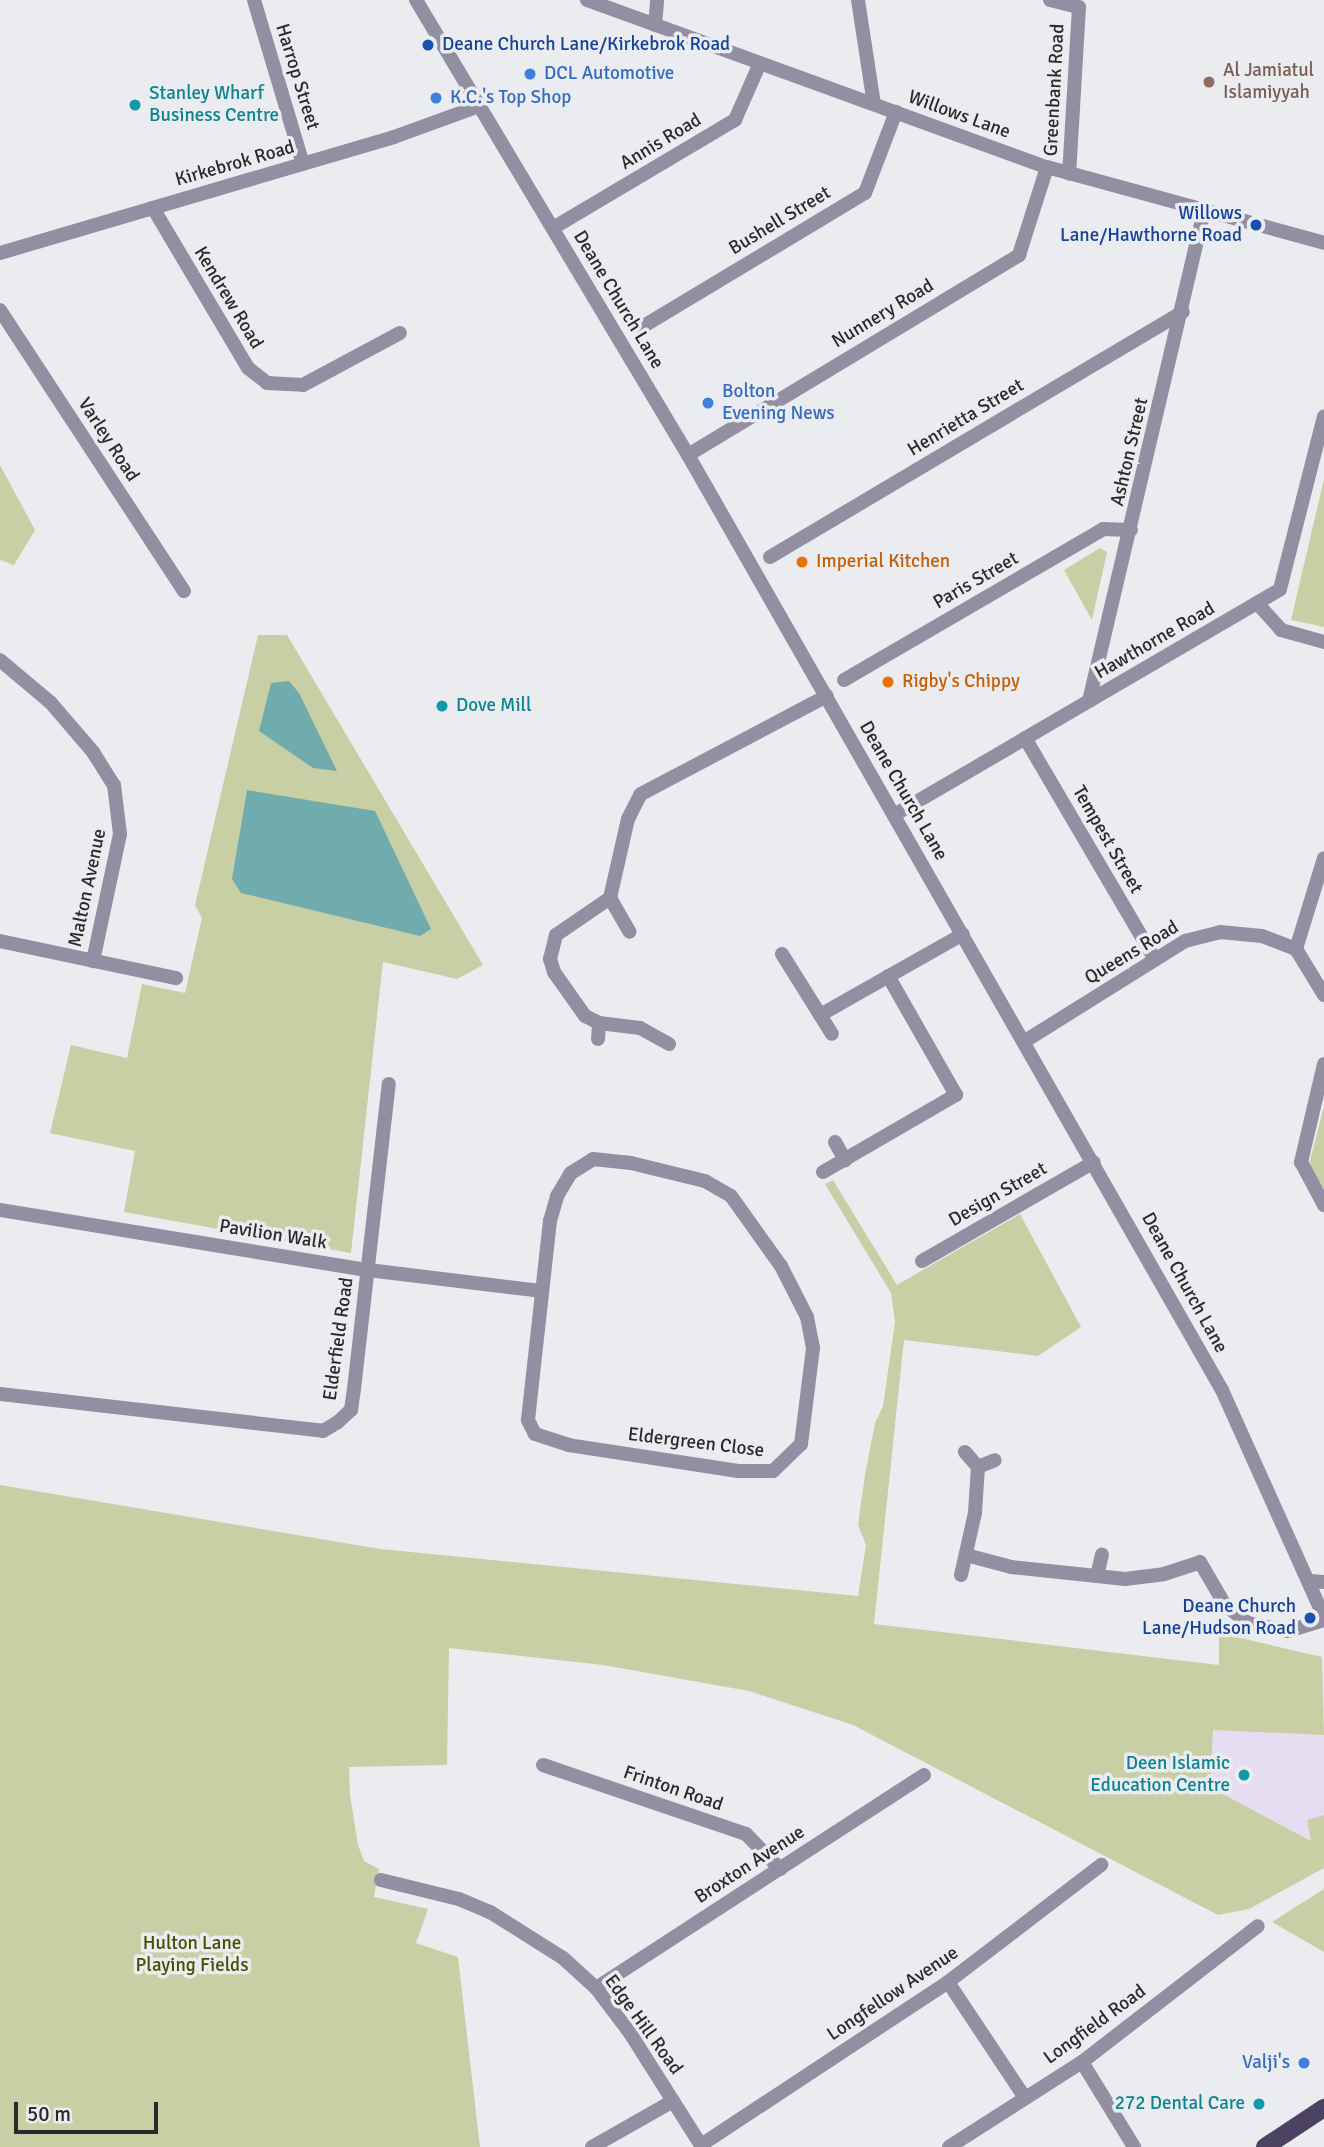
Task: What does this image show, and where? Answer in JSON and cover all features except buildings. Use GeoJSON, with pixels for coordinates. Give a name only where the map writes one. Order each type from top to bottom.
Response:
{"type":"FeatureCollection","features":[{"type":"Feature","properties":{"kind":"main road"},"geometry":{"type":"LineString","coordinates":[[1265,2147],[1324,2108]]}},
{"type":"Feature","properties":{"kind":"street","name":"Harrop Street"},"geometry":{"type":"LineString","coordinates":[[254,0],[303,164]]}},
{"type":"Feature","properties":{"kind":"street","name":"Deane Church Lane"},"geometry":{"type":"LineString","coordinates":[[416,0],[688,455],[1222,1390],[1317,1581],[1324,1618]]}},
{"type":"Feature","properties":{"kind":"street","name":"Willows Lane"},"geometry":{"type":"LineString","coordinates":[[587,0],[1047,167],[1324,243]]}},
{"type":"Feature","properties":{"kind":"street"},"geometry":{"type":"LineString","coordinates":[[655,25],[657,0]]}},
{"type":"Feature","properties":{"kind":"street"},"geometry":{"type":"LineString","coordinates":[[858,0],[874,104]]}},
{"type":"Feature","properties":{"kind":"street","name":"Greenbank Road"},"geometry":{"type":"LineString","coordinates":[[1050,0],[1079,7],[1069,174]]}},
{"type":"Feature","properties":{"kind":"street","name":"Annis Road"},"geometry":{"type":"LineString","coordinates":[[553,228],[735,120],[760,63]]}},
{"type":"Feature","properties":{"kind":"street","name":"Kirkebrok Road"},"geometry":{"type":"LineString","coordinates":[[0,253],[303,164],[459,116],[479,106]]}},
{"type":"Feature","properties":{"kind":"street","name":"Bushell Street"},"geometry":{"type":"LineString","coordinates":[[642,327],[865,192],[896,112]]}},
{"type":"Feature","properties":{"kind":"street","name":"Nunnery Road"},"geometry":{"type":"LineString","coordinates":[[688,455],[1019,255],[1047,167]]}},
{"type":"Feature","properties":{"kind":"street","name":"Kendrew Road"},"geometry":{"type":"LineString","coordinates":[[153,208],[248,368],[267,383],[303,386],[400,334]]}},
{"type":"Feature","properties":{"kind":"street","name":"Ashton Street"},"geometry":{"type":"LineString","coordinates":[[1089,701],[1183,312],[1204,211]]}},
{"type":"Feature","properties":{"kind":"street","name":"Varley Road"},"geometry":{"type":"LineString","coordinates":[[0,310],[184,591]]}},
{"type":"Feature","properties":{"kind":"street","name":"Henrietta Street"},"geometry":{"type":"LineString","coordinates":[[769,557],[1183,312]]}},
{"type":"Feature","properties":{"kind":"street","name":"Hawthorne Road"},"geometry":{"type":"LineString","coordinates":[[894,814],[1280,589],[1324,417]]}},
{"type":"Feature","properties":{"kind":"street","name":"Paris Street"},"geometry":{"type":"LineString","coordinates":[[844,680],[1103,528],[1130,530]]}},
{"type":"Feature","properties":{"kind":"street"},"geometry":{"type":"LineString","coordinates":[[1257,603],[1281,631],[1324,642]]}},
{"type":"Feature","properties":{"kind":"street","name":"Malton Avenue"},"geometry":{"type":"LineString","coordinates":[[0,660],[51,703],[93,752],[114,785],[120,834],[93,961]]}},
{"type":"Feature","properties":{"kind":"street"},"geometry":{"type":"LineString","coordinates":[[630,932],[610,898],[628,819],[641,794],[827,696]]}},
{"type":"Feature","properties":{"kind":"street","name":"Tempest Street"},"geometry":{"type":"LineString","coordinates":[[1025,738],[1155,960]]}},
{"type":"Feature","properties":{"kind":"street"},"geometry":{"type":"LineString","coordinates":[[1324,858],[1296,949],[1324,995]]}},
{"type":"Feature","properties":{"kind":"street"},"geometry":{"type":"LineString","coordinates":[[610,898],[562,927],[550,959],[566,994],[585,1016],[599,1023],[640,1028],[669,1044]]}},
{"type":"Feature","properties":{"kind":"street","name":"Queens Road"},"geometry":{"type":"LineString","coordinates":[[1025,1041],[1185,941],[1220,932],[1262,936],[1296,949]]}},
{"type":"Feature","properties":{"kind":"street"},"geometry":{"type":"LineString","coordinates":[[820,1015],[962,934]]}},
{"type":"Feature","properties":{"kind":"street"},"geometry":{"type":"LineString","coordinates":[[0,942],[176,978]]}},
{"type":"Feature","properties":{"kind":"street"},"geometry":{"type":"LineString","coordinates":[[782,954],[832,1034]]}},
{"type":"Feature","properties":{"kind":"street"},"geometry":{"type":"LineString","coordinates":[[823,1172],[956,1095],[888,976]]}},
{"type":"Feature","properties":{"kind":"street"},"geometry":{"type":"LineString","coordinates":[[598,1039],[599,1023]]}},
{"type":"Feature","properties":{"kind":"street"},"geometry":{"type":"LineString","coordinates":[[1324,1064],[1301,1162],[1324,1205]]}},
{"type":"Feature","properties":{"kind":"street","name":"Elderfield Road"},"geometry":{"type":"LineString","coordinates":[[0,1394],[323,1431],[351,1409],[389,1084]]}},
{"type":"Feature","properties":{"kind":"street"},"geometry":{"type":"LineString","coordinates":[[835,1142],[845,1160]]}},
{"type":"Feature","properties":{"kind":"street","name":"Eldergreen Close"},"geometry":{"type":"LineString","coordinates":[[593,1159],[684,1175],[732,1196],[757,1227],[807,1317],[813,1348],[801,1444],[773,1471],[738,1471],[569,1445],[535,1434],[528,1420],[541,1291],[557,1196],[571,1173],[593,1159]]}},
{"type":"Feature","properties":{"kind":"street","name":"Design Street"},"geometry":{"type":"LineString","coordinates":[[922,1261],[1094,1163]]}},
{"type":"Feature","properties":{"kind":"street","name":"Pavilion Walk"},"geometry":{"type":"LineString","coordinates":[[0,1210],[368,1270],[541,1291]]}},
{"type":"Feature","properties":{"kind":"street"},"geometry":{"type":"LineString","coordinates":[[965,1452],[978,1466]]}},
{"type":"Feature","properties":{"kind":"street"},"geometry":{"type":"LineString","coordinates":[[978,1466],[995,1461]]}},
{"type":"Feature","properties":{"kind":"street"},"geometry":{"type":"LineString","coordinates":[[961,1575],[978,1466]]}},
{"type":"Feature","properties":{"kind":"street"},"geometry":{"type":"LineString","coordinates":[[966,1555],[1010,1567],[1097,1576],[1164,1574],[1200,1562],[1225,1605],[1248,1623],[1288,1631],[1324,1618]]}},
{"type":"Feature","properties":{"kind":"street"},"geometry":{"type":"LineString","coordinates":[[1097,1576],[1102,1555]]}},
{"type":"Feature","properties":{"kind":"street","name":"Frinton Road"},"geometry":{"type":"LineString","coordinates":[[543,1765],[746,1834],[780,1868]]}},
{"type":"Feature","properties":{"kind":"street","name":"Broxton Avenue"},"geometry":{"type":"LineString","coordinates":[[596,1988],[924,1775]]}},
{"type":"Feature","properties":{"kind":"street","name":"Longfellow Avenue"},"geometry":{"type":"LineString","coordinates":[[701,2146],[948,1982],[1101,1865]]}},
{"type":"Feature","properties":{"kind":"street","name":"Edge Hill Road"},"geometry":{"type":"LineString","coordinates":[[382,1880],[459,1899],[490,1912],[563,1958],[596,1988],[701,2146]]}},
{"type":"Feature","properties":{"kind":"street","name":"Longfield Road"},"geometry":{"type":"LineString","coordinates":[[949,2147],[1082,2062],[1258,1926]]}},
{"type":"Feature","properties":{"kind":"street"},"geometry":{"type":"LineString","coordinates":[[948,1982],[1025,2098]]}},
{"type":"Feature","properties":{"kind":"street"},"geometry":{"type":"LineString","coordinates":[[1082,2062],[1134,2147]]}},
{"type":"Feature","properties":{"kind":"street"},"geometry":{"type":"LineString","coordinates":[[592,2147],[673,2101]]}},
{"type":"Feature","properties":{"kind":"shaded area","name":"Deen Islamic Education Centre"},"geometry":{"type":"Polygon","coordinates":[[[1212,1730],[1324,1735],[1324,1815],[1307,1821],[1312,1841],[1210,1787],[1212,1730]]]}},
{"type":"Feature","properties":{"kind":"green space"},"geometry":{"type":"Polygon","coordinates":[[[0,465],[35,530],[14,565],[0,560],[0,465]]]}},
{"type":"Feature","properties":{"kind":"green space"},"geometry":{"type":"Polygon","coordinates":[[[1324,479],[1324,627],[1291,620],[1324,479]]]}},
{"type":"Feature","properties":{"kind":"green space"},"geometry":{"type":"Polygon","coordinates":[[[1100,548],[1107,552],[1092,620],[1064,570],[1100,548]]]}},
{"type":"Feature","properties":{"kind":"green space"},"geometry":{"type":"Polygon","coordinates":[[[258,635],[287,635],[483,965],[457,979],[383,962],[351,1253],[124,1212],[135,1151],[50,1133],[71,1045],[127,1058],[142,984],[185,993],[202,918],[195,905],[258,635]]]}},
{"type":"Feature","properties":{"kind":"green space"},"geometry":{"type":"Polygon","coordinates":[[[1324,1106],[1324,1192],[1310,1170],[1310,1161],[1324,1106]]]}},
{"type":"Feature","properties":{"kind":"green space","name":"Hulton Lane Playing Fields"},"geometry":{"type":"Polygon","coordinates":[[[833,1180],[897,1285],[1020,1214],[1081,1327],[1038,1356],[904,1340],[874,1624],[1219,1665],[1219,1633],[1322,1657],[1324,1735],[1213,1730],[1210,1787],[1311,1841],[1307,1820],[1324,1815],[1324,1868],[1249,1909],[1218,1915],[853,1725],[749,1691],[603,1665],[449,1648],[447,1765],[349,1767],[350,1795],[358,1845],[364,1861],[379,1869],[374,1897],[428,1909],[416,1943],[458,1957],[480,2147],[0,2147],[0,1485],[380,1549],[858,1596],[866,1545],[858,1525],[875,1423],[883,1406],[895,1322],[891,1293],[825,1184],[833,1180]]]}},
{"type":"Feature","properties":{"kind":"green space"},"geometry":{"type":"Polygon","coordinates":[[[1324,1889],[1324,1952],[1272,1922],[1324,1889]]]}},
{"type":"Feature","properties":{"kind":"water"},"geometry":{"type":"Polygon","coordinates":[[[289,681],[299,693],[337,771],[313,768],[259,731],[271,683],[289,681]]]}},
{"type":"Feature","properties":{"kind":"water"},"geometry":{"type":"Polygon","coordinates":[[[247,790],[375,811],[431,929],[420,936],[241,893],[232,879],[247,790]]]}},
{"type":"Feature","properties":{"kind":"place","name":"Deane Church Lane/Kirkebrok Road"},"geometry":{"type":"Point","coordinates":[428,45]}},
{"type":"Feature","properties":{"kind":"place","name":"DCL Automotive"},"geometry":{"type":"Point","coordinates":[530,74]}},
{"type":"Feature","properties":{"kind":"place","name":"Al Jamiatul Islamiyyah"},"geometry":{"type":"Point","coordinates":[1209,82]}},
{"type":"Feature","properties":{"kind":"place","name":"K.C.'s Top Shop"},"geometry":{"type":"Point","coordinates":[436,98]}},
{"type":"Feature","properties":{"kind":"place","name":"Stanley Wharf Business Centre"},"geometry":{"type":"Point","coordinates":[135,105]}},
{"type":"Feature","properties":{"kind":"place","name":"Willows Lane/Hawthorne Road"},"geometry":{"type":"Point","coordinates":[1256,225]}},
{"type":"Feature","properties":{"kind":"place","name":"Bolton Evening News"},"geometry":{"type":"Point","coordinates":[708,403]}},
{"type":"Feature","properties":{"kind":"place","name":"Imperial Kitchen"},"geometry":{"type":"Point","coordinates":[802,562]}},
{"type":"Feature","properties":{"kind":"place","name":"Rigby's Chippy"},"geometry":{"type":"Point","coordinates":[888,682]}},
{"type":"Feature","properties":{"kind":"place","name":"Dove Mill"},"geometry":{"type":"Point","coordinates":[442,706]}},
{"type":"Feature","properties":{"kind":"place","name":"Deane Church Lane/Hudson Road"},"geometry":{"type":"Point","coordinates":[1310,1618]}},
{"type":"Feature","properties":{"kind":"place","name":"Deen Islamic Education Centre"},"geometry":{"type":"Point","coordinates":[1244,1775]}},
{"type":"Feature","properties":{"kind":"place","name":"Valji's"},"geometry":{"type":"Point","coordinates":[1304,2063]}},
{"type":"Feature","properties":{"kind":"place","name":"272 Dental Care"},"geometry":{"type":"Point","coordinates":[1259,2104]}}]}
